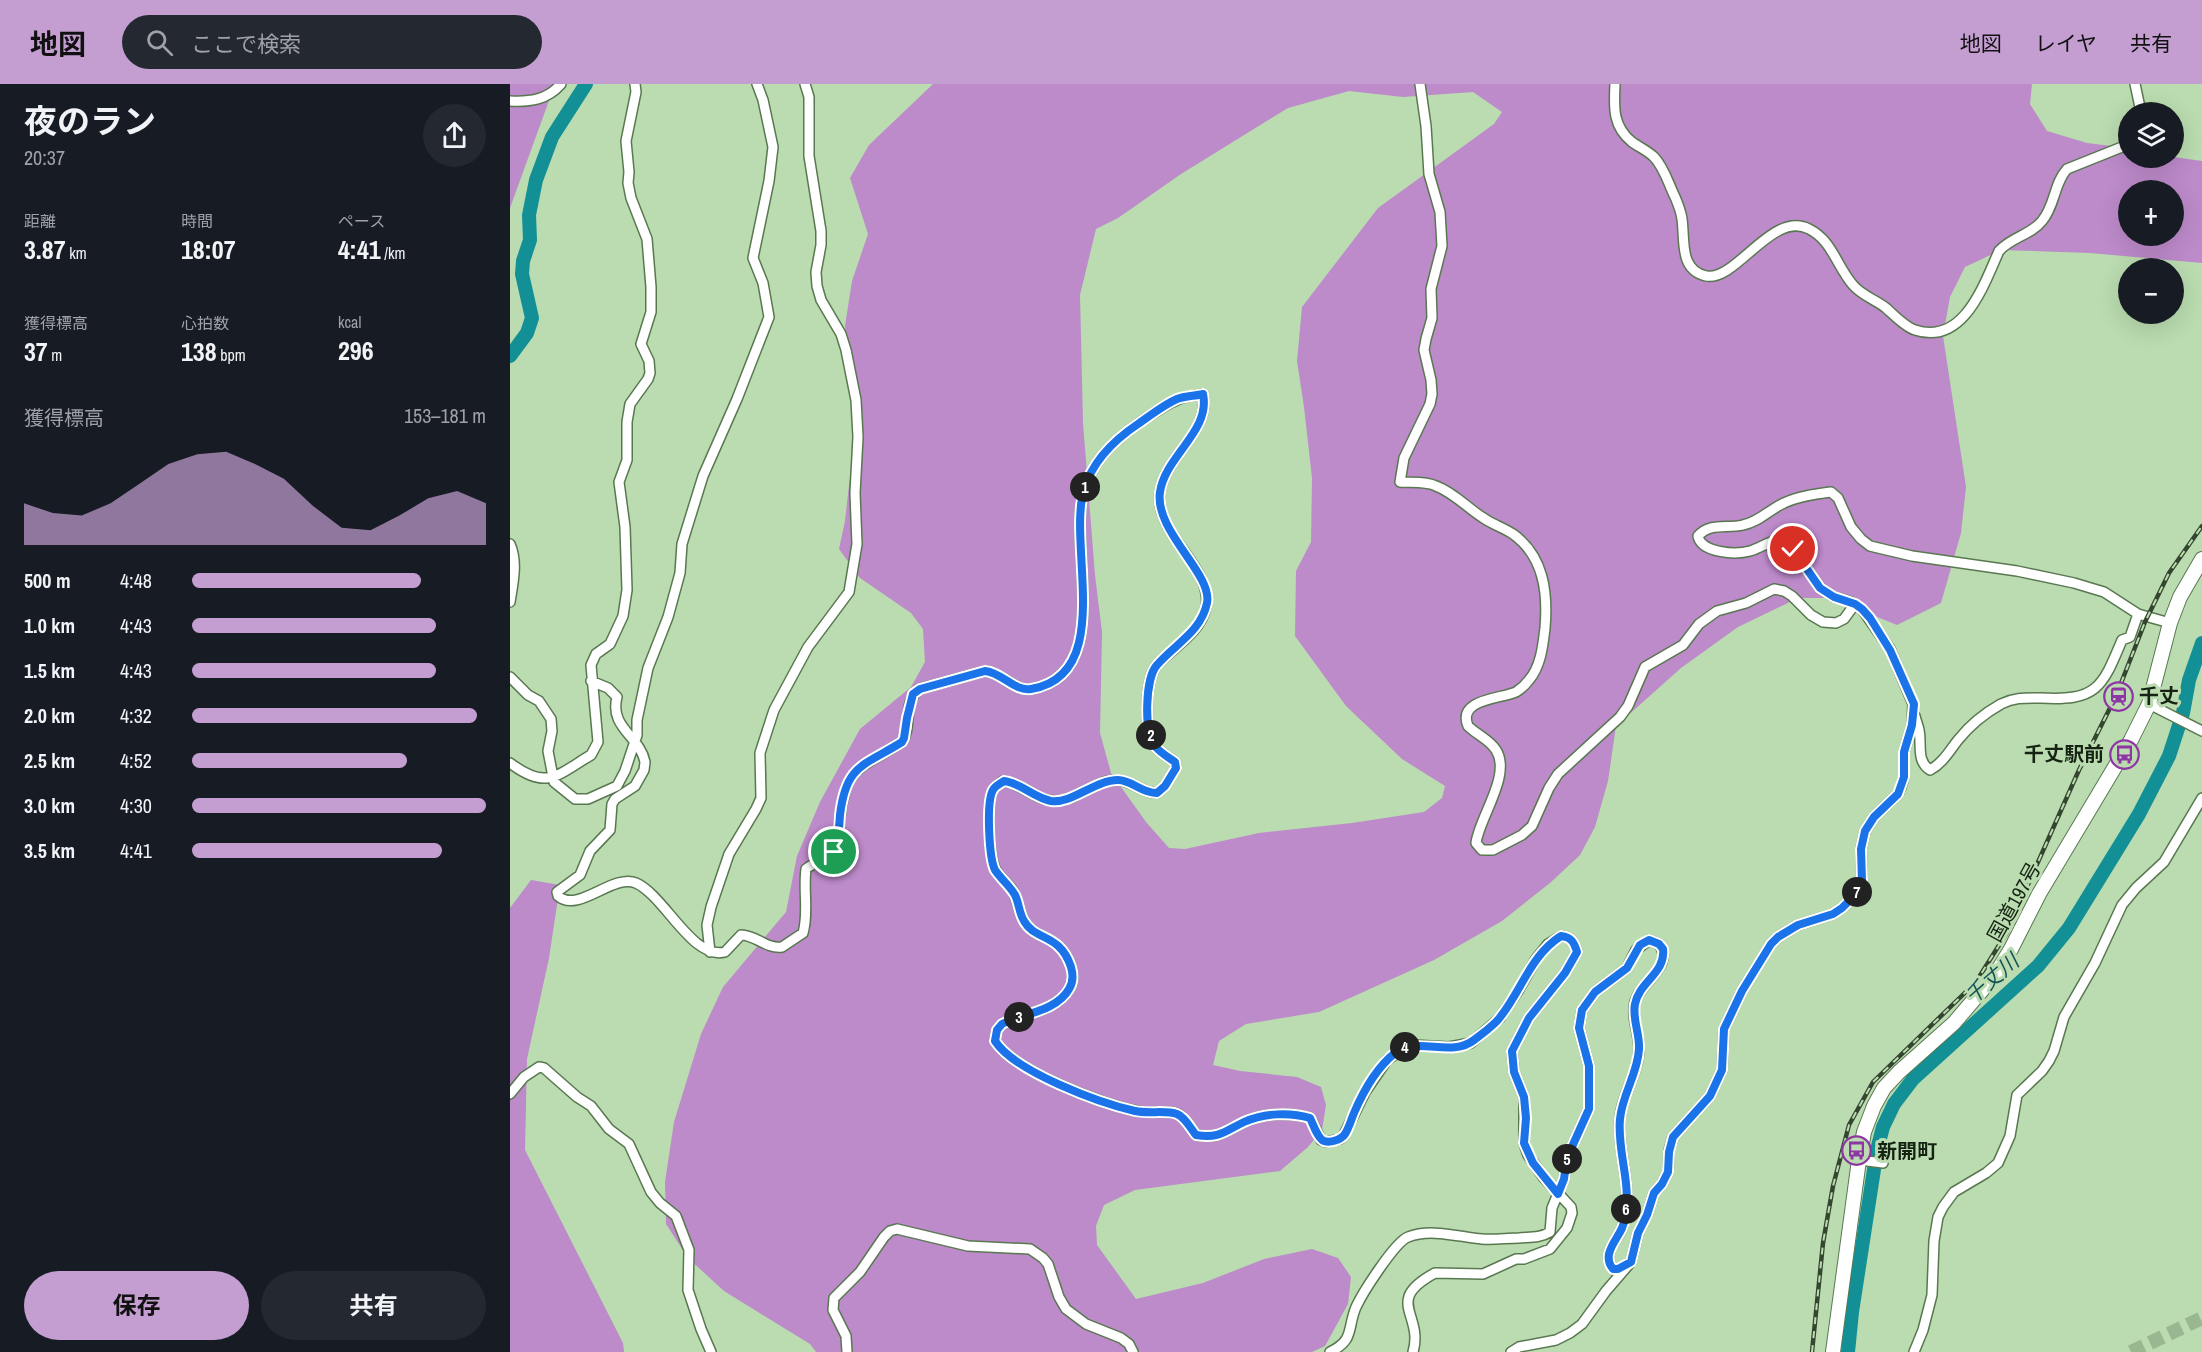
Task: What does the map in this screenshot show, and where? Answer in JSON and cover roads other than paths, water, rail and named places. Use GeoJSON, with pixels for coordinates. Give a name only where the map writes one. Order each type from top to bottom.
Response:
{"type":"FeatureCollection","features":[{"type":"Feature","properties":{"kind":"highway","name":"国道197号"},"geometry":{"type":"LineString","coordinates":[[1833,1352],[1863,1160],[1864,1132],[1874,1106],[1884,1088],[1899,1072],[1954,1023],[1995,975],[2011,949],[2039,894],[2132,740],[2149,704],[2170,623],[2180,597],[2202,559]]}},
{"type":"Feature","properties":{"kind":"street"},"geometry":{"type":"LineString","coordinates":[[510,101],[534,101],[546,96],[561,84]]}},
{"type":"Feature","properties":{"kind":"street"},"geometry":{"type":"LineString","coordinates":[[510,763],[532,778],[553,778],[591,755],[595,750],[598,742],[591,665],[596,654],[610,644],[623,616],[627,590],[625,527],[619,482],[627,460],[627,422],[630,404],[650,373],[649,361],[641,344],[651,312],[646,238],[631,198],[628,183],[626,141],[636,92],[635,84]]}},
{"type":"Feature","properties":{"kind":"street"},"geometry":{"type":"LineString","coordinates":[[510,677],[528,695],[539,701],[550,719],[552,731],[548,751],[553,778],[558,786],[575,799],[588,799],[617,786],[634,744],[648,668],[668,617],[680,573],[682,544],[704,476],[769,317],[763,283],[753,258],[769,181],[773,147],[763,100],[757,84]]}},
{"type":"Feature","properties":{"kind":"street"},"geometry":{"type":"LineString","coordinates":[[710,952],[707,925],[711,907],[729,854],[761,798],[760,753],[770,720],[808,647],[849,592],[857,544],[856,400],[841,334],[821,300],[817,286],[816,272],[821,231],[808,156],[809,97],[805,84]]}},
{"type":"Feature","properties":{"kind":"street"},"geometry":{"type":"LineString","coordinates":[[1420,84],[1429,174],[1440,212],[1442,246],[1431,289],[1432,318],[1424,350],[1432,394],[1430,404],[1404,458],[1400,482],[1436,486],[1455,496],[1486,520],[1511,532],[1532,552],[1544,580],[1545,625],[1537,668],[1531,678],[1516,692],[1480,702],[1470,707],[1466,713],[1468,726],[1496,750],[1500,763],[1494,794],[1478,831],[1476,843],[1482,850],[1493,850],[1522,835],[1532,826],[1558,774],[1620,717],[1628,706],[1645,667],[1683,645],[1708,616],[1717,611],[1746,603],[1774,589],[1792,596],[1811,615],[1823,622],[1836,623],[1844,619],[1855,604]]}},
{"type":"Feature","properties":{"kind":"street"},"geometry":{"type":"LineString","coordinates":[[1615,84],[1613,104],[1618,124],[1627,138],[1654,157],[1661,168],[1678,204],[1682,217],[1685,254],[1695,271],[1709,276],[1718,276],[1765,239],[1783,229],[1802,226],[1818,235],[1827,244],[1854,286],[1913,330],[1938,331],[1950,326],[1971,310],[1999,252],[2010,242],[2034,230],[2043,220],[2061,175],[2067,169],[2118,149]]}},
{"type":"Feature","properties":{"kind":"street"},"geometry":{"type":"LineString","coordinates":[[2136,84],[2139,102]]}},
{"type":"Feature","properties":{"kind":"street"},"geometry":{"type":"LineString","coordinates":[[591,681],[608,688],[617,698],[614,709],[617,720],[645,762],[638,781],[612,804],[610,830],[590,851],[580,875],[561,888],[558,896],[567,900],[575,900],[628,880],[638,884],[658,900],[684,931],[710,952],[725,952],[741,935],[746,934],[764,945],[782,947],[803,933],[806,922],[804,882],[806,869],[834,852],[846,786],[862,764],[902,742],[911,699],[920,689],[985,671],[994,672],[1028,690],[1054,680],[1064,671],[1074,657],[1081,632],[1083,597],[1080,513],[1083,493],[1095,464],[1108,449],[1133,428],[1173,401],[1203,394],[1205,401],[1203,415],[1166,473],[1160,493],[1164,519],[1203,584],[1208,598],[1199,624],[1155,667],[1150,687],[1146,714],[1152,743],[1175,762],[1176,768],[1165,786],[1157,793],[1147,793],[1131,783],[1119,780],[1101,783],[1067,798],[1054,801],[1044,799],[1011,782],[1004,781],[993,790],[988,815],[993,864],[996,872],[1011,888],[1023,920],[1029,928],[1060,947],[1072,971],[1072,984],[1068,992],[1056,1002],[1002,1024],[997,1030],[995,1041],[1009,1056],[1055,1083],[1137,1112],[1177,1114],[1184,1119],[1196,1135],[1209,1137],[1227,1132],[1260,1117],[1297,1114],[1310,1118],[1321,1140],[1334,1141],[1344,1135],[1365,1092],[1395,1053],[1414,1045],[1449,1047],[1471,1043],[1500,1018],[1536,959],[1548,944],[1561,936],[1569,937],[1577,952],[1565,973],[1529,1018],[1512,1051],[1514,1072],[1524,1097],[1526,1118],[1524,1143],[1533,1163],[1558,1194],[1567,1201],[1572,1213],[1567,1228],[1550,1249],[1524,1259],[1516,1259],[1483,1274],[1435,1272],[1409,1295],[1406,1303],[1416,1334],[1413,1352]]}},
{"type":"Feature","properties":{"kind":"street"},"geometry":{"type":"LineString","coordinates":[[2138,614],[2130,637],[2122,640],[2101,685],[2085,695],[2057,699],[2016,697],[1976,722],[1938,766],[1930,770],[1921,760],[1919,730],[1911,696],[1890,650],[1870,618],[1855,604],[1834,597],[1820,588],[1793,549],[1783,542],[1771,542],[1748,552],[1731,552],[1704,546],[1698,540],[1698,536],[1713,527],[1735,527],[1753,522],[1791,500],[1831,492],[1838,498],[1851,526],[1870,546],[2074,583],[2104,592],[2138,614],[2170,623]]}},
{"type":"Feature","properties":{"kind":"street"},"geometry":{"type":"LineString","coordinates":[[510,544],[513,550],[514,568],[510,602]]}},
{"type":"Feature","properties":{"kind":"street"},"geometry":{"type":"LineString","coordinates":[[2149,704],[2199,729]]}},
{"type":"Feature","properties":{"kind":"street"},"geometry":{"type":"LineString","coordinates":[[1510,1352],[1519,1347],[1556,1340],[1570,1333],[1582,1324],[1631,1262],[1638,1233],[1654,1193],[1668,1172],[1669,1152],[1673,1137],[1710,1096],[1722,1070],[1724,1029],[1758,965],[1771,944],[1784,933],[1798,925],[1833,914],[1850,902],[1859,889],[1863,872],[1862,839],[1869,824],[1890,804],[1901,787],[1904,752],[1914,714]]}},
{"type":"Feature","properties":{"kind":"street"},"geometry":{"type":"LineString","coordinates":[[1914,1352],[1923,1330],[1932,1294],[1934,1241],[1938,1217],[1943,1207],[1954,1192],[1998,1163],[2010,1136],[2017,1095],[2049,1061],[2055,1050],[2064,1017],[2096,963],[2122,905],[2131,892],[2164,862],[2202,798]]}},
{"type":"Feature","properties":{"kind":"street"},"geometry":{"type":"LineString","coordinates":[[1330,1352],[1342,1345],[1349,1337],[1357,1305],[1386,1260],[1407,1237],[1420,1234],[1444,1234],[1485,1239],[1542,1237],[1550,1232],[1552,1208],[1564,1179],[1567,1158],[1589,1109],[1589,1066],[1579,1028],[1582,1010],[1595,992],[1627,968],[1640,945],[1649,940],[1654,941],[1663,949],[1664,955],[1659,969],[1643,987],[1635,1002],[1639,1050],[1624,1097],[1620,1120],[1626,1183],[1626,1212],[1622,1228],[1612,1243],[1608,1259],[1613,1269],[1618,1269],[1631,1262]]}},
{"type":"Feature","properties":{"kind":"street"},"geometry":{"type":"LineString","coordinates":[[510,1094],[524,1077],[539,1067],[544,1068],[577,1097],[591,1106],[609,1129],[629,1144],[651,1192],[676,1216],[681,1224],[690,1259],[688,1290],[711,1352]]}},
{"type":"Feature","properties":{"kind":"street"},"geometry":{"type":"LineString","coordinates":[[1863,1160],[1883,1163]]}},
{"type":"Feature","properties":{"kind":"street"},"geometry":{"type":"LineString","coordinates":[[847,1352],[846,1336],[833,1310],[834,1298],[860,1272],[884,1237],[890,1231],[897,1229],[968,1246],[1030,1249],[1048,1264],[1059,1297],[1066,1309],[1086,1324],[1121,1338],[1134,1352]]}},
{"type":"Feature","properties":{"kind":"waterway"},"geometry":{"type":"LineString","coordinates":[[510,356],[527,333],[532,318],[522,274],[523,261],[530,240],[529,215],[536,180],[552,137],[586,84]]}},
{"type":"Feature","properties":{"kind":"waterway","name":"千丈川"},"geometry":{"type":"LineString","coordinates":[[1848,1352],[1877,1150],[1883,1127],[1894,1104],[1913,1079],[2038,966],[2069,928],[2139,814],[2169,756],[2183,713],[2189,680],[2202,643]]}},
{"type":"Feature","properties":{"kind":"tunnel"},"geometry":{"type":"LineString","coordinates":[[2131,1352],[2202,1318]]}},
{"type":"Feature","properties":{"kind":"railway"},"geometry":{"type":"LineString","coordinates":[[1812,1352],[1823,1243],[1833,1186],[1849,1125],[1873,1082],[1976,982],[2006,934],[2079,770],[2116,696],[2145,622],[2169,573],[2202,526]]}},
{"type":"Feature","properties":{"kind":"place","name":"千丈"},"geometry":{"type":"Point","coordinates":[2118,696]}},
{"type":"Feature","properties":{"kind":"place","name":"千丈駅前"},"geometry":{"type":"Point","coordinates":[2125,754]}},
{"type":"Feature","properties":{"kind":"place","name":"新開町"},"geometry":{"type":"Point","coordinates":[1856,1151]}}]}
